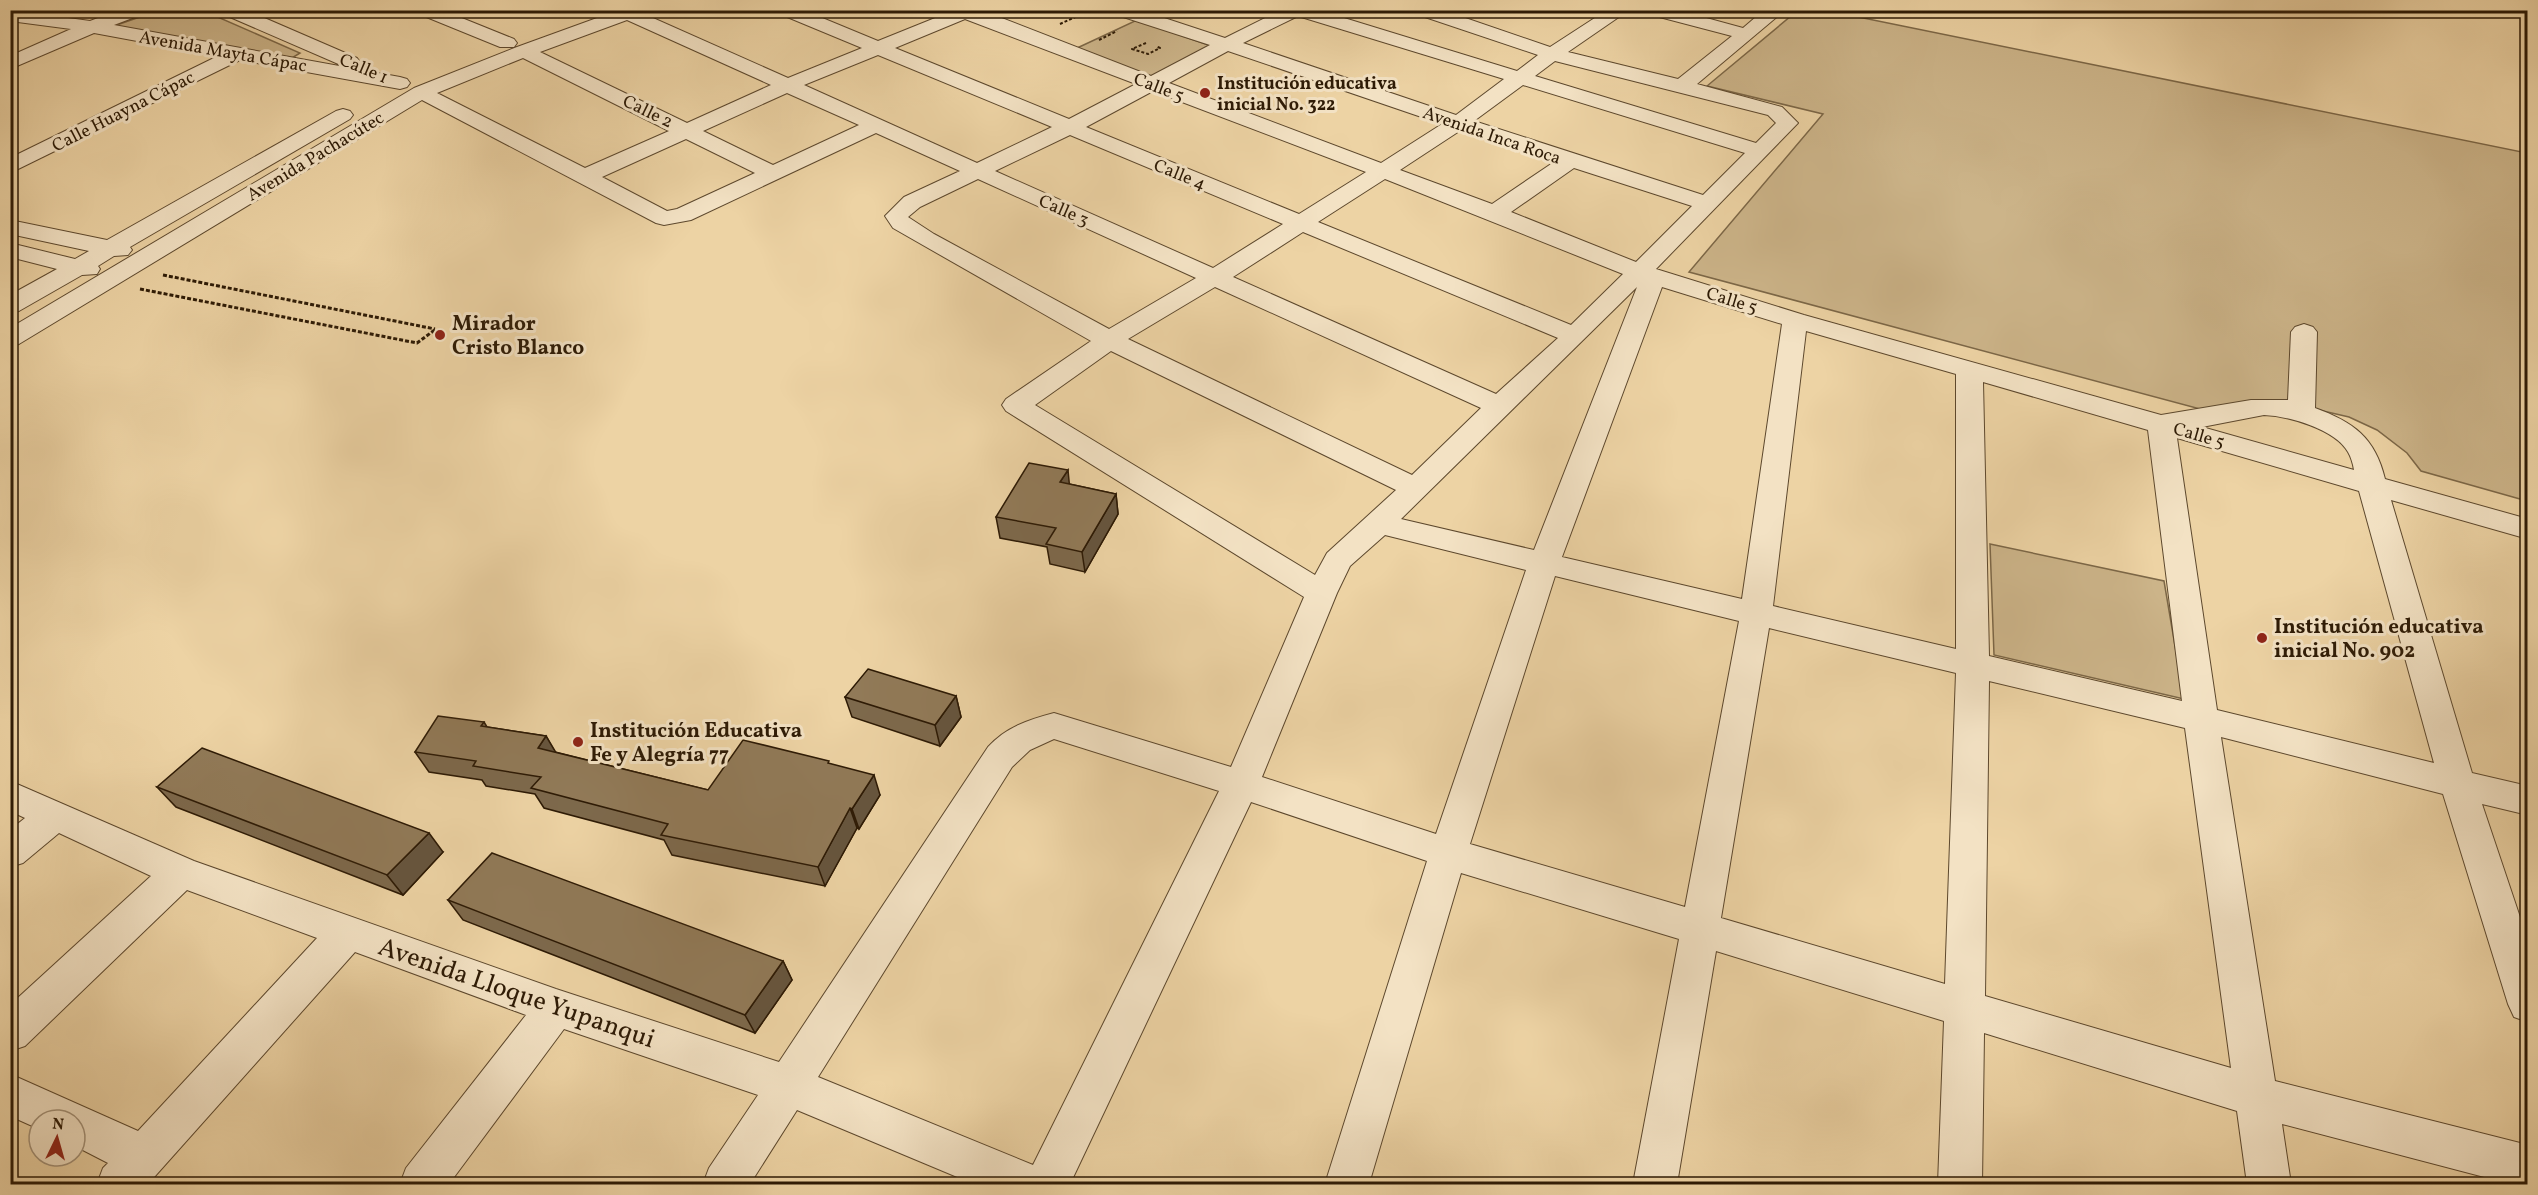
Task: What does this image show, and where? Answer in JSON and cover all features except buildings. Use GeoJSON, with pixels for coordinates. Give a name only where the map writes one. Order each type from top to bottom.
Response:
{"type":"FeatureCollection","features":[{"type":"Feature","properties":{"kind":"street"},"geometry":{"type":"LineString","coordinates":[[10,63],[137,10]]}},
{"type":"Feature","properties":{"kind":"street","name":"Calle 1"},"geometry":{"type":"LineString","coordinates":[[229,10],[400,83]]}},
{"type":"Feature","properties":{"kind":"street","name":"Calle 2"},"geometry":{"type":"LineString","coordinates":[[425,10],[515,47],[772,173]]}},
{"type":"Feature","properties":{"kind":"street","name":"Avenida Pachacútec"},"geometry":{"type":"LineString","coordinates":[[10,339],[421,92],[597,10]]}},
{"type":"Feature","properties":{"kind":"street","name":"Calle 4"},"geometry":{"type":"LineString","coordinates":[[786,10],[1575,336]]}},
{"type":"Feature","properties":{"kind":"street"},"geometry":{"type":"LineString","coordinates":[[1047,1185],[1241,784],[1321,593],[1338,560],[1379,524],[1499,406],[1647,274],[1707,204],[1788,123],[1775,111],[1552,54],[1449,14],[1422,10]]}},
{"type":"Feature","properties":{"kind":"street"},"geometry":{"type":"LineString","coordinates":[[1321,593],[1016,405],[1109,340],[1214,278],[1458,123],[1552,54],[1620,10]]}},
{"type":"Feature","properties":{"kind":"street"},"geometry":{"type":"LineString","coordinates":[[1654,10],[1745,34]]}},
{"type":"Feature","properties":{"kind":"street"},"geometry":{"type":"LineString","coordinates":[[1682,86],[1776,10]]}},
{"type":"Feature","properties":{"kind":"street"},"geometry":{"type":"LineString","coordinates":[[584,177],[686,129],[788,85],[880,50],[965,11]]}},
{"type":"Feature","properties":{"kind":"street","name":"Calle 5"},"geometry":{"type":"LineString","coordinates":[[965,11],[1150,84],[1494,213],[1647,274],[1795,320],[2528,529]]}},
{"type":"Feature","properties":{"kind":"street"},"geometry":{"type":"LineString","coordinates":[[1414,488],[1109,340],[926,239],[901,223],[896,216],[912,202],[1068,128],[1227,44],[1297,11],[1760,152]]}},
{"type":"Feature","properties":{"kind":"street","name":"Avenida Pachacútec"},"geometry":{"type":"LineString","coordinates":[[10,306],[400,83],[633,12]]}},
{"type":"Feature","properties":{"kind":"street","name":"Calle 3"},"geometry":{"type":"LineString","coordinates":[[633,12],[978,172],[1499,406]]}},
{"type":"Feature","properties":{"kind":"street","name":"Avenida Mayta Cápac"},"geometry":{"type":"LineString","coordinates":[[10,15],[92,27],[400,83]]}},
{"type":"Feature","properties":{"kind":"street","name":"Avenida Inca Roca"},"geometry":{"type":"LineString","coordinates":[[1119,21],[1227,44],[1570,161],[1707,204]]}},
{"type":"Feature","properties":{"kind":"street","name":"Calle Huayna Cápac"},"geometry":{"type":"LineString","coordinates":[[10,167],[236,54]]}},
{"type":"Feature","properties":{"kind":"street"},"geometry":{"type":"LineString","coordinates":[[421,92],[664,218],[683,215],[876,125]]}},
{"type":"Feature","properties":{"kind":"street"},"geometry":{"type":"LineString","coordinates":[[1494,213],[1570,161]]}},
{"type":"Feature","properties":{"kind":"street"},"geometry":{"type":"LineString","coordinates":[[10,227],[110,248],[125,271]]}},
{"type":"Feature","properties":{"kind":"street"},"geometry":{"type":"LineString","coordinates":[[10,250],[78,266],[125,271]]}},
{"type":"Feature","properties":{"kind":"street"},"geometry":{"type":"LineString","coordinates":[[1347,1185],[1448,853],[1544,563],[1647,274]]}},
{"type":"Feature","properties":{"kind":"street"},"geometry":{"type":"LineString","coordinates":[[1655,1185],[1756,613],[1795,320]]}},
{"type":"Feature","properties":{"kind":"street"},"geometry":{"type":"LineString","coordinates":[[2301,411],[2304,332]]}},
{"type":"Feature","properties":{"kind":"street"},"geometry":{"type":"LineString","coordinates":[[1960,1185],[1973,665],[1969,369]]}},
{"type":"Feature","properties":{"kind":"street"},"geometry":{"type":"LineString","coordinates":[[2269,1185],[2201,719],[2161,424],[2260,406],[2301,411],[2332,426],[2359,444],[2366,456],[2458,784],[2528,1004]]}},
{"type":"Feature","properties":{"kind":"street"},"geometry":{"type":"LineString","coordinates":[[1379,524],[2201,719],[2528,801]]}},
{"type":"Feature","properties":{"kind":"street"},"geometry":{"type":"LineString","coordinates":[[725,1185],[1011,743],[1030,732],[1054,726],[1241,784],[1448,853],[2255,1096],[2528,1167]]}},
{"type":"Feature","properties":{"kind":"street","name":"Avenida Lloque Yupanqui"},"geometry":{"type":"LineString","coordinates":[[10,795],[181,872],[556,1008],[788,1085],[1026,1185]]}},
{"type":"Feature","properties":{"kind":"street"},"geometry":{"type":"LineString","coordinates":[[10,852],[55,815]]}},
{"type":"Feature","properties":{"kind":"street"},"geometry":{"type":"LineString","coordinates":[[10,1032],[181,872]]}},
{"type":"Feature","properties":{"kind":"street"},"geometry":{"type":"LineString","coordinates":[[87,1134],[132,1171],[348,932]]}},
{"type":"Feature","properties":{"kind":"street"},"geometry":{"type":"LineString","coordinates":[[422,1185],[556,1008]]}},
{"type":"Feature","properties":{"kind":"street"},"geometry":{"type":"LineString","coordinates":[[10,1094],[40,1108]]}},
{"type":"Feature","properties":{"kind":"path"},"geometry":{"type":"LineString","coordinates":[[1099,40],[1119,21]]}},
{"type":"Feature","properties":{"kind":"path"},"geometry":{"type":"LineString","coordinates":[[1146,43],[1160,48],[1148,54],[1132,49],[1146,43]]}},
{"type":"Feature","properties":{"kind":"path"},"geometry":{"type":"LineString","coordinates":[[125,271],[436,329],[417,343],[125,271]]}},
{"type":"Feature","properties":{"kind":"shaded area"},"geometry":{"type":"Polygon","coordinates":[[[157,11],[204,11],[300,53],[292,58],[111,27],[157,11]]]}},
{"type":"Feature","properties":{"kind":"shaded area"},"geometry":{"type":"Polygon","coordinates":[[[1797,11],[1829,11],[2527,153],[2527,501],[2421,471],[2407,453],[2377,430],[2349,417],[2293,404],[2215,413],[1689,272],[1823,114],[1707,86],[1797,11]]]}},
{"type":"Feature","properties":{"kind":"shaded area"},"geometry":{"type":"Polygon","coordinates":[[[1137,20],[1214,47],[1156,78],[1075,49],[1137,20]]]}},
{"type":"Feature","properties":{"kind":"shaded area"},"geometry":{"type":"Polygon","coordinates":[[[1990,544],[2164,581],[2184,699],[1994,655],[1990,544]]]}},
{"type":"Feature","properties":{"kind":"place","name":"Institución educativa inicial No. 322"},"geometry":{"type":"Point","coordinates":[1205,93]}},
{"type":"Feature","properties":{"kind":"place","name":"Mirador Cristo Blanco"},"geometry":{"type":"Point","coordinates":[440,335]}},
{"type":"Feature","properties":{"kind":"place","name":"Institución educativa inicial No. 902"},"geometry":{"type":"Point","coordinates":[2262,638]}},
{"type":"Feature","properties":{"kind":"place","name":"Institución Educativa Fe y Alegría 77"},"geometry":{"type":"Point","coordinates":[578,742]}}]}
